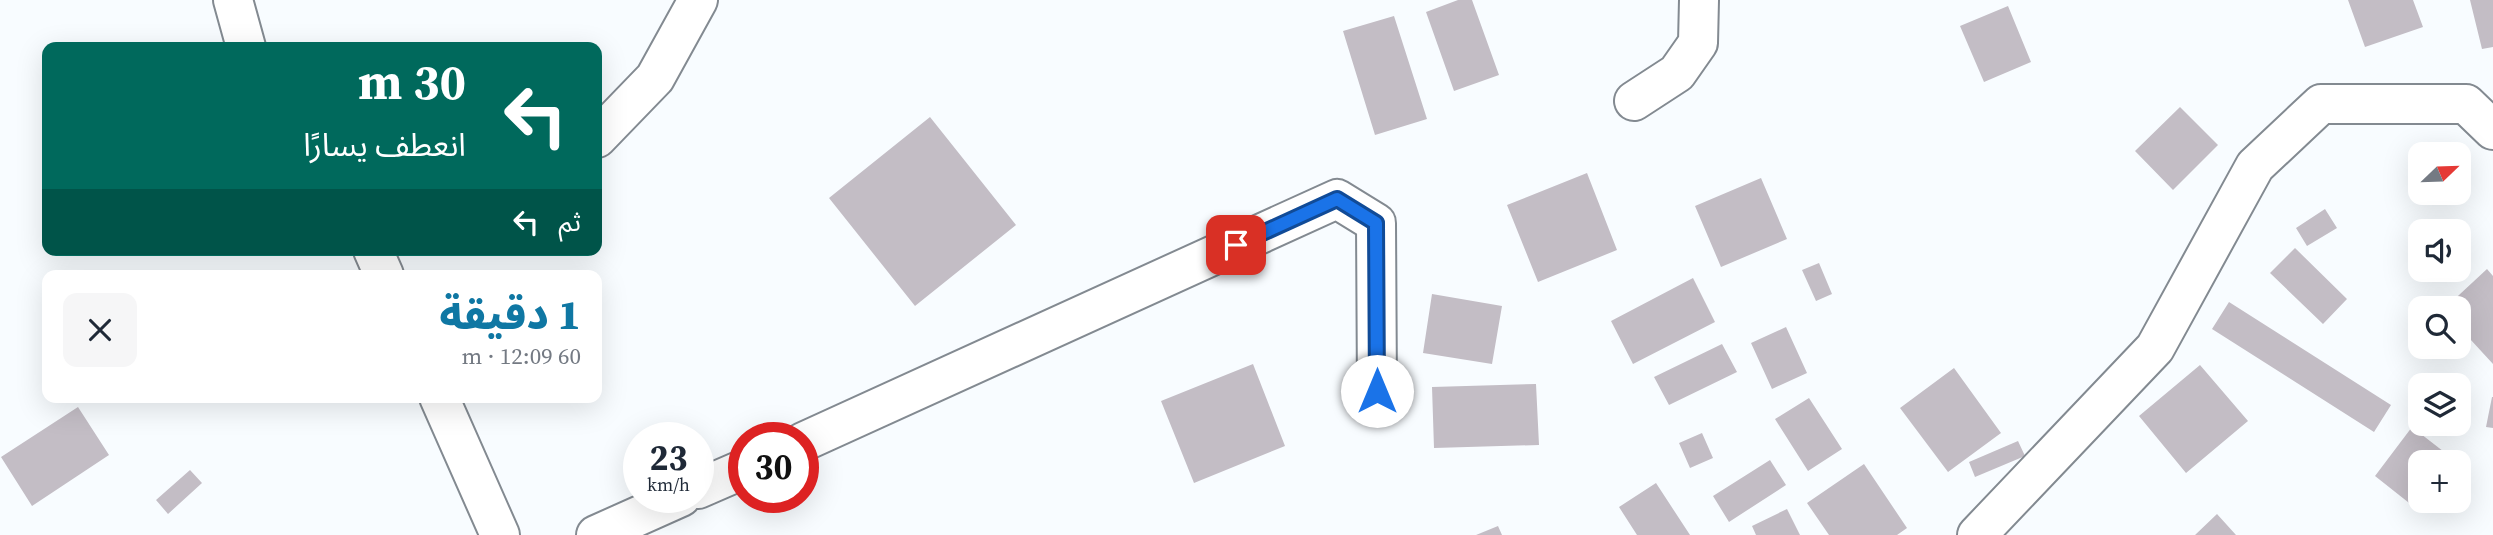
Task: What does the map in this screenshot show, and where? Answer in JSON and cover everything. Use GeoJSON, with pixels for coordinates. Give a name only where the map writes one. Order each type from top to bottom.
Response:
{"type":"FeatureCollection","features":[{"type":"Feature","properties":{"kind":"street"},"geometry":{"type":"LineString","coordinates":[[233,0],[245,42]]}},
{"type":"Feature","properties":{"kind":"street"},"geometry":{"type":"LineString","coordinates":[[602,133],[655,78],[698,0]]}},
{"type":"Feature","properties":{"kind":"street"},"geometry":{"type":"LineString","coordinates":[[1633,101],[1676,73],[1698,44],[1699,0]]}},
{"type":"Feature","properties":{"kind":"street"},"geometry":{"type":"LineString","coordinates":[[1977,535],[2155,348],[2255,166],[2321,104],[2466,104],[2493,130]]}},
{"type":"Feature","properties":{"kind":"street"},"geometry":{"type":"LineString","coordinates":[[819,435],[1337,199],[1376,223],[1377,391]]}},
{"type":"Feature","properties":{"kind":"street"},"geometry":{"type":"LineString","coordinates":[[442,403],[500,535]]}},
{"type":"Feature","properties":{"kind":"street"},"geometry":{"type":"LineString","coordinates":[[596,535],[645,513]]}},
{"type":"Feature","properties":{"kind":"building"},"geometry":{"type":"Polygon","coordinates":[[[1458,0],[1472,0],[1499,75],[1454,91],[1426,12],[1458,0]]]}},
{"type":"Feature","properties":{"kind":"building"},"geometry":{"type":"Polygon","coordinates":[[[2348,0],[2413,0],[2423,27],[2365,47],[2348,0]]]}},
{"type":"Feature","properties":{"kind":"building"},"geometry":{"type":"Polygon","coordinates":[[[2470,0],[2493,0],[2493,47],[2482,49],[2470,0]]]}},
{"type":"Feature","properties":{"kind":"building"},"geometry":{"type":"Polygon","coordinates":[[[2008,6],[2031,62],[1984,82],[1960,26],[2008,6]]]}},
{"type":"Feature","properties":{"kind":"building"},"geometry":{"type":"Polygon","coordinates":[[[1394,16],[1427,119],[1375,135],[1343,31],[1394,16]]]}},
{"type":"Feature","properties":{"kind":"building"},"geometry":{"type":"Polygon","coordinates":[[[2180,107],[2218,145],[2173,190],[2135,151],[2180,107]]]}},
{"type":"Feature","properties":{"kind":"building"},"geometry":{"type":"Polygon","coordinates":[[[930,117],[1016,225],[915,306],[829,198],[930,117]]]}},
{"type":"Feature","properties":{"kind":"building"},"geometry":{"type":"Polygon","coordinates":[[[1587,173],[1617,250],[1538,282],[1507,205],[1587,173]]]}},
{"type":"Feature","properties":{"kind":"building"},"geometry":{"type":"Polygon","coordinates":[[[1761,178],[1787,239],[1721,267],[1695,206],[1761,178]]]}},
{"type":"Feature","properties":{"kind":"building"},"geometry":{"type":"Polygon","coordinates":[[[2325,209],[2337,228],[2307,246],[2296,228],[2325,209]]]}},
{"type":"Feature","properties":{"kind":"building"},"geometry":{"type":"Polygon","coordinates":[[[2295,248],[2347,299],[2323,324],[2270,273],[2295,248]]]}},
{"type":"Feature","properties":{"kind":"building"},"geometry":{"type":"Polygon","coordinates":[[[1819,263],[1832,294],[1816,301],[1802,270],[1819,263]]]}},
{"type":"Feature","properties":{"kind":"building"},"geometry":{"type":"Polygon","coordinates":[[[2487,269],[2493,276],[2493,364],[2471,340],[2471,296],[2458,296],[2487,269]]]}},
{"type":"Feature","properties":{"kind":"building"},"geometry":{"type":"Polygon","coordinates":[[[1693,278],[1715,322],[1633,364],[1611,321],[1693,278]]]}},
{"type":"Feature","properties":{"kind":"building"},"geometry":{"type":"Polygon","coordinates":[[[1432,294],[1502,306],[1492,364],[1423,353],[1432,294]]]}},
{"type":"Feature","properties":{"kind":"building"},"geometry":{"type":"Polygon","coordinates":[[[2229,302],[2391,405],[2374,432],[2212,329],[2229,302]]]}},
{"type":"Feature","properties":{"kind":"building"},"geometry":{"type":"Polygon","coordinates":[[[1786,327],[1807,373],[1772,389],[1751,343],[1786,327]]]}},
{"type":"Feature","properties":{"kind":"building"},"geometry":{"type":"Polygon","coordinates":[[[1722,344],[1737,372],[1669,405],[1654,377],[1722,344]]]}},
{"type":"Feature","properties":{"kind":"building"},"geometry":{"type":"Polygon","coordinates":[[[1253,364],[1285,446],[1194,483],[1161,401],[1253,364]]]}},
{"type":"Feature","properties":{"kind":"building"},"geometry":{"type":"Polygon","coordinates":[[[2200,365],[2248,421],[2186,473],[2139,416],[2200,365]]]}},
{"type":"Feature","properties":{"kind":"building"},"geometry":{"type":"Polygon","coordinates":[[[1954,368],[2001,433],[1948,472],[1900,408],[1954,368]]]}},
{"type":"Feature","properties":{"kind":"building"},"geometry":{"type":"Polygon","coordinates":[[[1536,384],[1539,445],[1434,448],[1432,387],[1536,384]]]}},
{"type":"Feature","properties":{"kind":"building"},"geometry":{"type":"Polygon","coordinates":[[[2493,397],[2493,428],[2486,427],[2493,397]]]}},
{"type":"Feature","properties":{"kind":"building"},"geometry":{"type":"Polygon","coordinates":[[[1809,398],[1842,449],[1808,471],[1775,419],[1809,398]]]}},
{"type":"Feature","properties":{"kind":"building"},"geometry":{"type":"Polygon","coordinates":[[[78,407],[109,455],[32,506],[1,457],[78,407]]]}},
{"type":"Feature","properties":{"kind":"building"},"geometry":{"type":"Polygon","coordinates":[[[2408,432],[2408,436],[2424,436],[2442,450],[2408,450],[2408,502],[2375,476],[2408,432]]]}},
{"type":"Feature","properties":{"kind":"building"},"geometry":{"type":"Polygon","coordinates":[[[1702,433],[1713,458],[1690,468],[1679,443],[1702,433]]]}},
{"type":"Feature","properties":{"kind":"building"},"geometry":{"type":"Polygon","coordinates":[[[2018,441],[2025,456],[1975,477],[1969,462],[2018,441]]]}},
{"type":"Feature","properties":{"kind":"building"},"geometry":{"type":"Polygon","coordinates":[[[1770,460],[1786,485],[1729,522],[1713,496],[1770,460]]]}},
{"type":"Feature","properties":{"kind":"building"},"geometry":{"type":"Polygon","coordinates":[[[1864,464],[1907,528],[1897,535],[1829,535],[1807,503],[1864,464]]]}},
{"type":"Feature","properties":{"kind":"building"},"geometry":{"type":"Polygon","coordinates":[[[190,470],[202,483],[168,514],[156,500],[190,470]]]}},
{"type":"Feature","properties":{"kind":"building"},"geometry":{"type":"Polygon","coordinates":[[[1656,483],[1690,535],[1637,535],[1619,507],[1656,483]]]}},
{"type":"Feature","properties":{"kind":"building"},"geometry":{"type":"Polygon","coordinates":[[[1787,509],[1800,535],[1756,535],[1752,526],[1787,509]]]}},
{"type":"Feature","properties":{"kind":"building"},"geometry":{"type":"Polygon","coordinates":[[[2217,514],[2236,535],[2195,535],[2217,514]]]}},
{"type":"Feature","properties":{"kind":"building"},"geometry":{"type":"Polygon","coordinates":[[[1498,526],[1502,535],[1476,535],[1498,526]]]}},
{"type":"Feature","properties":{"kind":"route"},"geometry":{"type":"LineString","coordinates":[[1236,245],[1337,199],[1376,223],[1377,391]]}}]}
